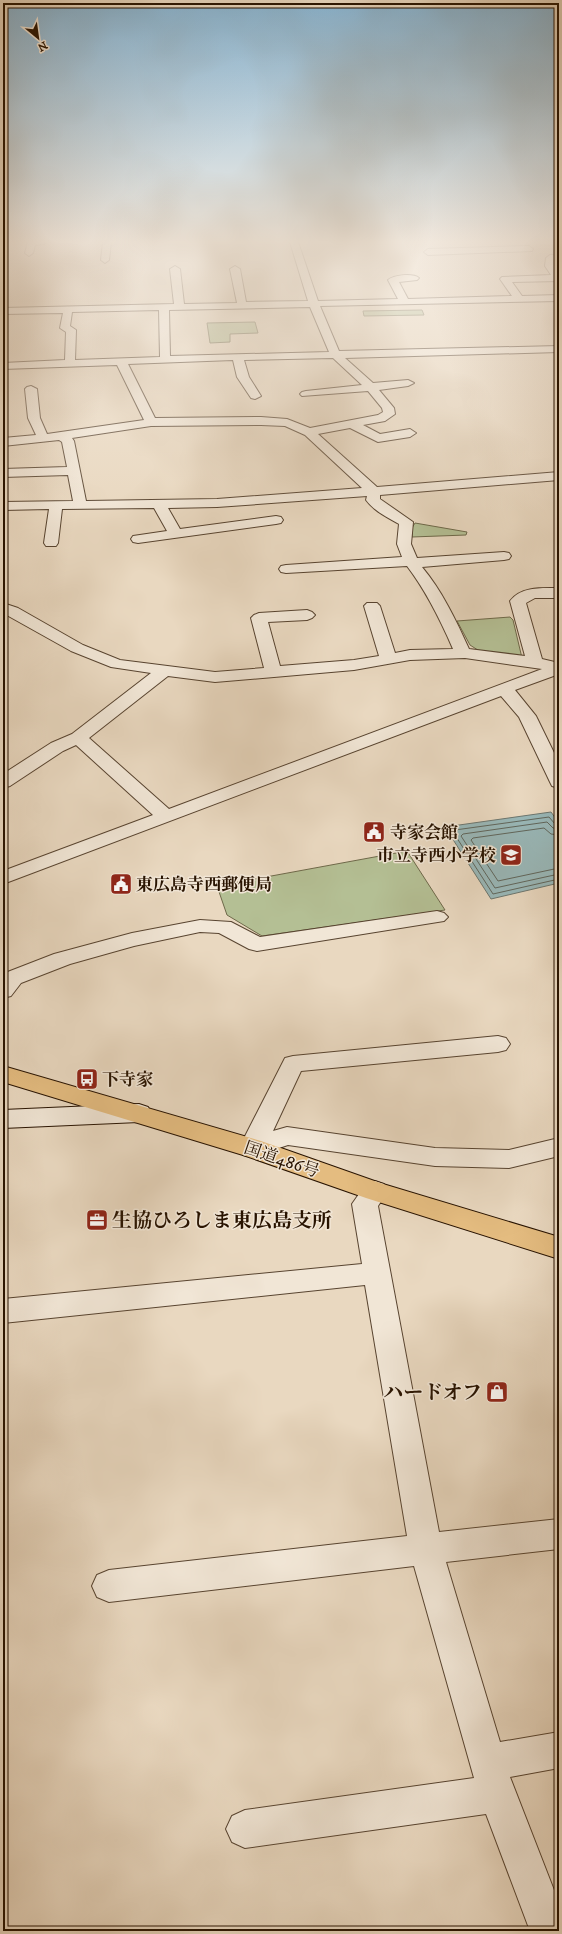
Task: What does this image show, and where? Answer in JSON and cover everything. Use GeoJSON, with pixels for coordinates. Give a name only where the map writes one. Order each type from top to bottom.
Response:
{"type":"FeatureCollection","features":[{"type":"Feature","properties":{"kind":"highway","name":"国道486号"},"geometry":{"type":"LineString","coordinates":[[3,1074],[252,1148],[375,1191],[559,1248]]}},
{"type":"Feature","properties":{"kind":"street"},"geometry":{"type":"LineString","coordinates":[[70,363],[71,332]]}},
{"type":"Feature","properties":{"kind":"street"},"geometry":{"type":"LineString","coordinates":[[164,332],[165,359]]}},
{"type":"Feature","properties":{"kind":"street"},"geometry":{"type":"LineString","coordinates":[[309,432],[381,418],[389,414],[388,408],[371,387],[335,354],[326,332]]}},
{"type":"Feature","properties":{"kind":"street"},"geometry":{"type":"LineString","coordinates":[[3,366],[335,354],[558,350]]}},
{"type":"Feature","properties":{"kind":"street"},"geometry":{"type":"LineString","coordinates":[[435,352],[444,362]]}},
{"type":"Feature","properties":{"kind":"street"},"geometry":{"type":"LineString","coordinates":[[238,357],[243,376],[255,396]]}},
{"type":"Feature","properties":{"kind":"street"},"geometry":{"type":"LineString","coordinates":[[121,361],[128,378],[151,422]]}},
{"type":"Feature","properties":{"kind":"street"},"geometry":{"type":"LineString","coordinates":[[361,377],[383,374]]}},
{"type":"Feature","properties":{"kind":"street"},"geometry":{"type":"LineString","coordinates":[[306,394],[408,383]]}},
{"type":"Feature","properties":{"kind":"street"},"geometry":{"type":"LineString","coordinates":[[31,389],[34,418],[44,438]]}},
{"type":"Feature","properties":{"kind":"street"},"geometry":{"type":"LineString","coordinates":[[3,442],[62,436],[151,422],[262,421],[287,423],[309,432],[374,492]]}},
{"type":"Feature","properties":{"kind":"street"},"geometry":{"type":"LineString","coordinates":[[352,424],[378,438],[410,433]]}},
{"type":"Feature","properties":{"kind":"street"},"geometry":{"type":"LineString","coordinates":[[62,436],[68,440],[80,504]]}},
{"type":"Feature","properties":{"kind":"street"},"geometry":{"type":"LineString","coordinates":[[3,473],[74,471]]}},
{"type":"Feature","properties":{"kind":"street"},"geometry":{"type":"LineString","coordinates":[[3,506],[218,503],[374,492],[559,476]]}},
{"type":"Feature","properties":{"kind":"street"},"geometry":{"type":"LineString","coordinates":[[159,489],[162,504],[176,534]]}},
{"type":"Feature","properties":{"kind":"street"},"geometry":{"type":"LineString","coordinates":[[374,492],[373,500],[383,509],[406,522],[404,544],[412,562],[426,581],[447,618],[463,653]]}},
{"type":"Feature","properties":{"kind":"street"},"geometry":{"type":"LineString","coordinates":[[50,543],[56,505]]}},
{"type":"Feature","properties":{"kind":"street"},"geometry":{"type":"LineString","coordinates":[[138,539],[276,520]]}},
{"type":"Feature","properties":{"kind":"street"},"geometry":{"type":"LineString","coordinates":[[286,569],[325,560],[412,562],[504,556]]}},
{"type":"Feature","properties":{"kind":"street"},"geometry":{"type":"LineString","coordinates":[[535,662],[518,601],[532,593],[559,593]]}},
{"type":"Feature","properties":{"kind":"street"},"geometry":{"type":"LineString","coordinates":[[372,606],[388,658]]}},
{"type":"Feature","properties":{"kind":"street"},"geometry":{"type":"LineString","coordinates":[[3,608],[13,611],[77,648],[117,664],[215,677],[354,664],[410,655],[463,653],[535,662],[558,668]]}},
{"type":"Feature","properties":{"kind":"street"},"geometry":{"type":"LineString","coordinates":[[273,672],[259,618],[307,615]]}},
{"type":"Feature","properties":{"kind":"street"},"geometry":{"type":"LineString","coordinates":[[3,878],[558,668]]}},
{"type":"Feature","properties":{"kind":"street"},"geometry":{"type":"LineString","coordinates":[[3,782],[57,748],[78,738],[164,671]]}},
{"type":"Feature","properties":{"kind":"street"},"geometry":{"type":"LineString","coordinates":[[505,689],[527,716],[559,782]]}},
{"type":"Feature","properties":{"kind":"street"},"geometry":{"type":"LineString","coordinates":[[78,738],[166,816]]}},
{"type":"Feature","properties":{"kind":"street"},"geometry":{"type":"LineString","coordinates":[[3,991],[13,978],[62,959],[132,940],[200,926],[223,927],[257,944],[437,917]]}},
{"type":"Feature","properties":{"kind":"street"},"geometry":{"type":"LineString","coordinates":[[252,1148],[293,1064],[498,1044]]}},
{"type":"Feature","properties":{"kind":"street"},"geometry":{"type":"LineString","coordinates":[[3,1119],[139,1114]]}},
{"type":"Feature","properties":{"kind":"street"},"geometry":{"type":"LineString","coordinates":[[252,1148],[287,1136],[435,1157],[509,1159],[559,1148]]}},
{"type":"Feature","properties":{"kind":"street"},"geometry":{"type":"LineString","coordinates":[[375,1191],[365,1204],[426,1550],[493,1778],[550,1931]]}},
{"type":"Feature","properties":{"kind":"street"},"geometry":{"type":"LineString","coordinates":[[3,1312],[378,1273]]}},
{"type":"Feature","properties":{"kind":"street"},"geometry":{"type":"LineString","coordinates":[[109,1586],[559,1534]]}},
{"type":"Feature","properties":{"kind":"street"},"geometry":{"type":"LineString","coordinates":[[245,1829],[493,1778],[559,1750]]}},
{"type":"Feature","properties":{"kind":"green space"},"geometry":{"type":"Polygon","coordinates":[[[208,332],[258,333],[230,334],[230,342],[210,343],[208,332]]]}},
{"type":"Feature","properties":{"kind":"green space"},"geometry":{"type":"Polygon","coordinates":[[[415,523],[467,532],[466,535],[412,537],[412,528],[415,523]]]}},
{"type":"Feature","properties":{"kind":"green space"},"geometry":{"type":"Polygon","coordinates":[[[510,617],[513,620],[522,658],[484,654],[470,645],[457,621],[510,617]]]}},
{"type":"Feature","properties":{"kind":"green space"},"geometry":{"type":"Polygon","coordinates":[[[407,851],[445,910],[262,936],[227,915],[217,886],[407,851]]]}},
{"type":"Feature","properties":{"kind":"water","name":"市立寺西小学校"},"geometry":{"type":"Polygon","coordinates":[[[551,812],[559,823],[559,883],[491,899],[445,827],[551,812]]]}},
{"type":"Feature","properties":{"kind":"place","name":"寺家会館"},"geometry":{"type":"Point","coordinates":[374,832]}},
{"type":"Feature","properties":{"kind":"place","name":"市立寺西小学校"},"geometry":{"type":"Point","coordinates":[511,855]}},
{"type":"Feature","properties":{"kind":"place","name":"東広島寺西郵便局"},"geometry":{"type":"Point","coordinates":[121,884]}},
{"type":"Feature","properties":{"kind":"place","name":"下寺家"},"geometry":{"type":"Point","coordinates":[87,1079]}},
{"type":"Feature","properties":{"kind":"place","name":"生協ひろしま東広島支所"},"geometry":{"type":"Point","coordinates":[97,1220]}},
{"type":"Feature","properties":{"kind":"place","name":"ハードオフ"},"geometry":{"type":"Point","coordinates":[497,1392]}}]}
